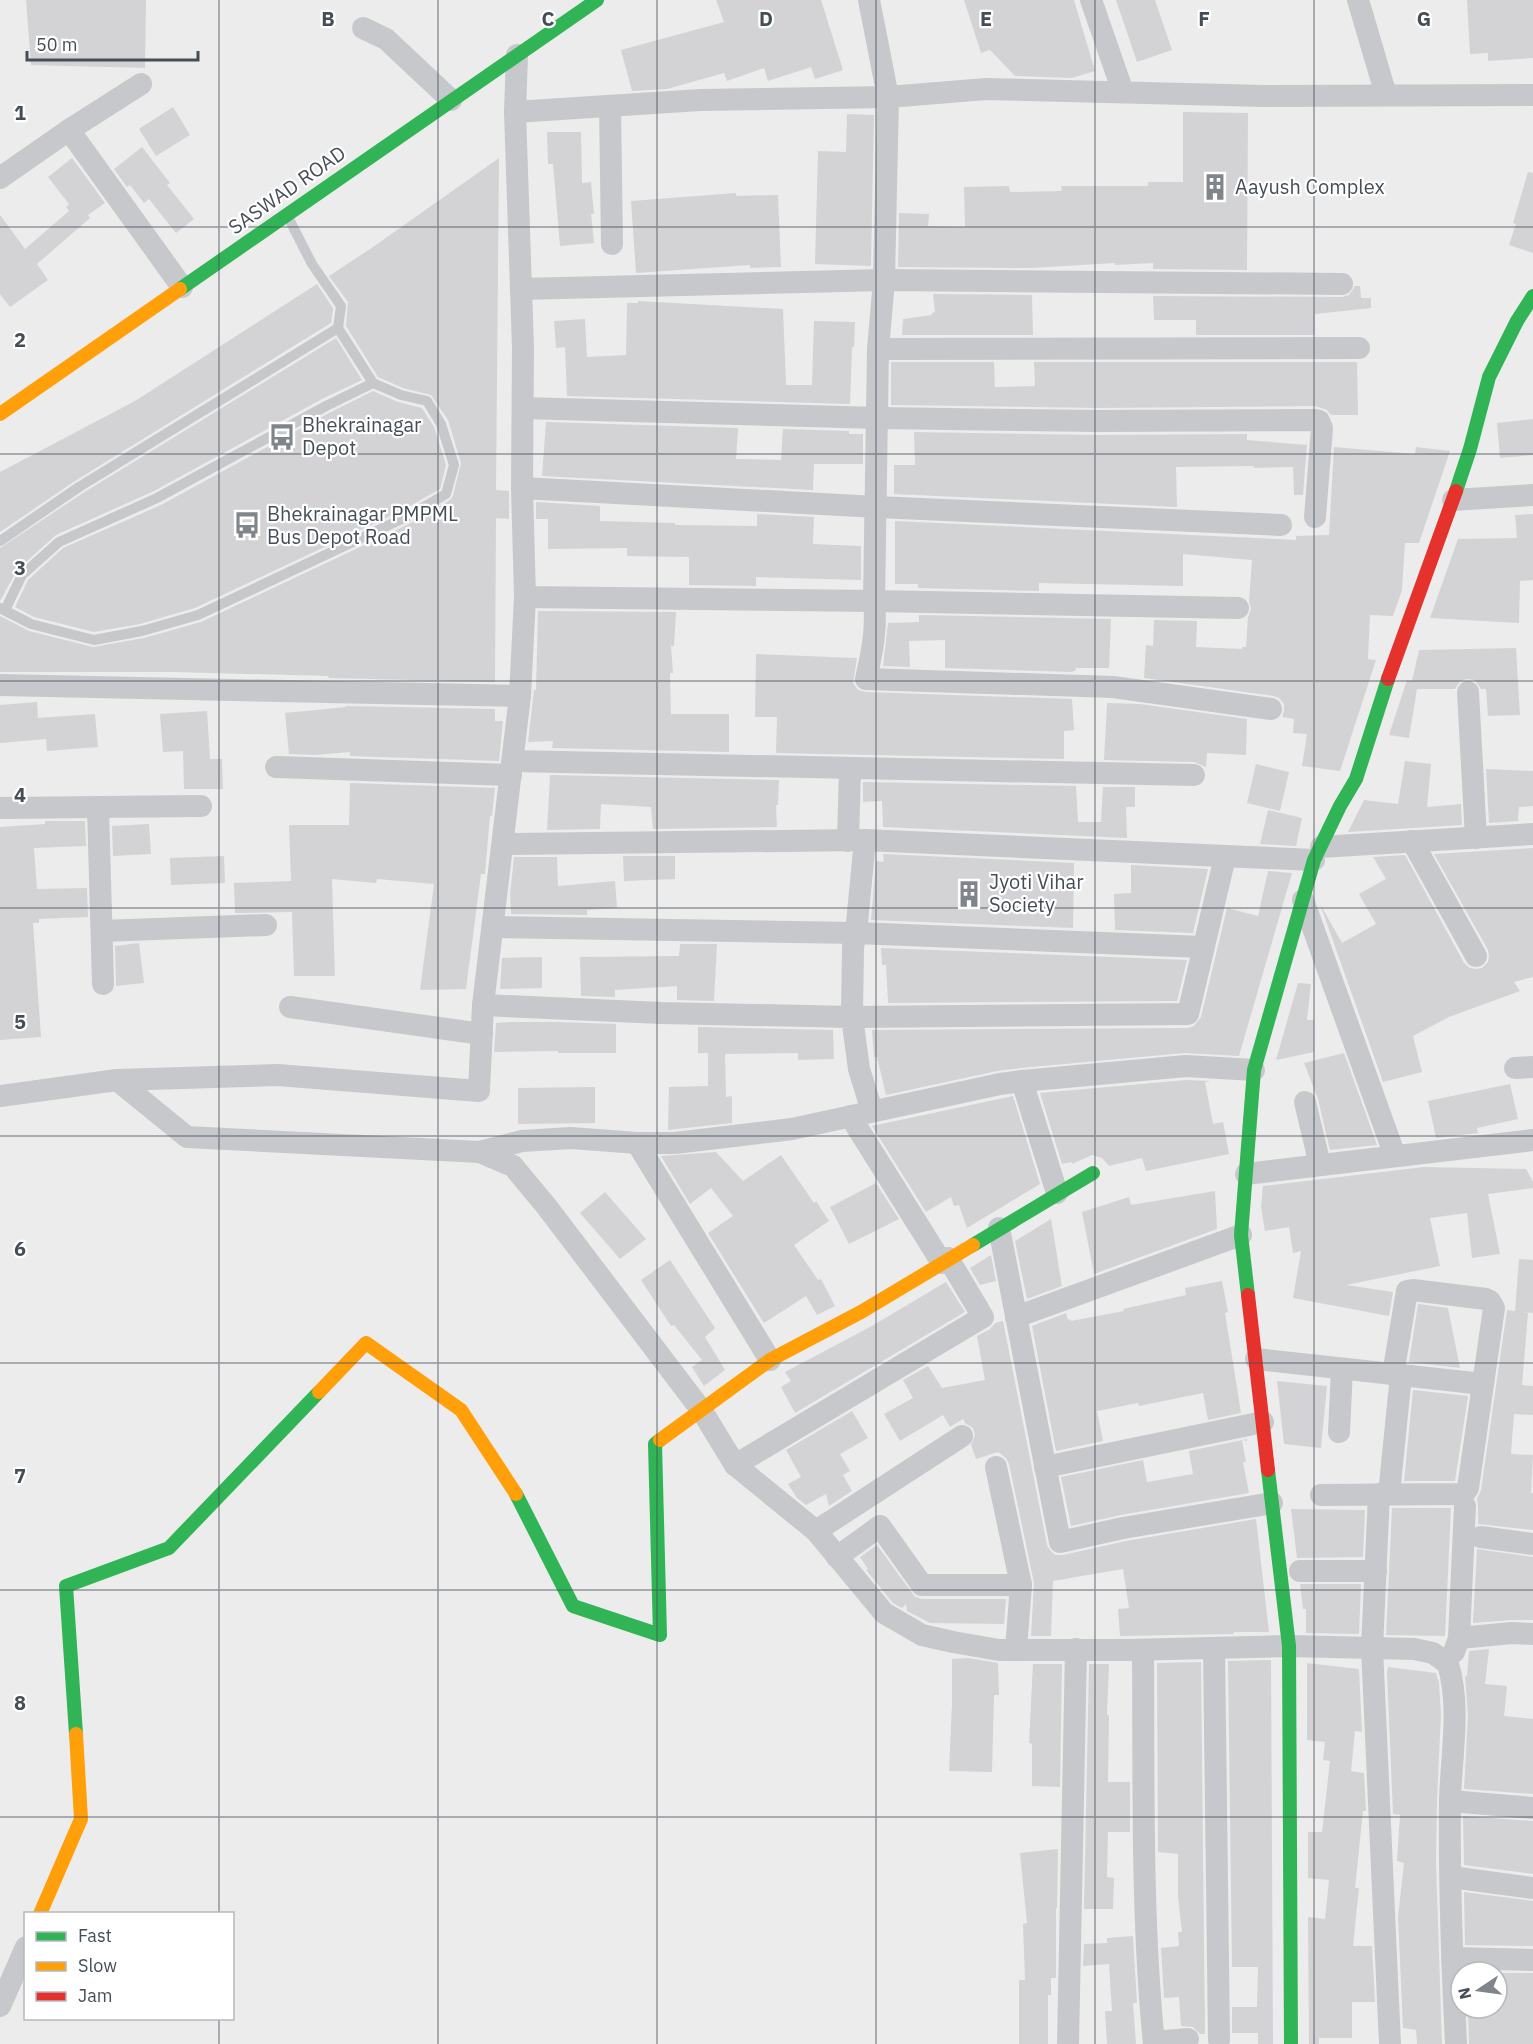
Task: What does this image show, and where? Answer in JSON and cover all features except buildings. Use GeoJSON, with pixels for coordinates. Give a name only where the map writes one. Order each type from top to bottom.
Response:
{"type":"FeatureCollection","features":[{"type":"Feature","properties":{"kind":"main road","name":"SASWAD ROAD"},"geometry":{"type":"LineString","coordinates":[[0,414],[597,0]]}},
{"type":"Feature","properties":{"kind":"main road"},"geometry":{"type":"LineString","coordinates":[[1291,2044],[1289,1646],[1241,1235],[1254,1070],[1317,854],[1356,779],[1364,757],[1382,696],[1470,449],[1489,377],[1517,321],[1533,296]]}},
{"type":"Feature","properties":{"kind":"main road"},"geometry":{"type":"LineString","coordinates":[[41,1912],[81,1819],[66,1586],[169,1548],[366,1343],[461,1410],[517,1495],[573,1606],[660,1635],[655,1444],[770,1360],[861,1312],[1093,1173]]}},
{"type":"Feature","properties":{"kind":"street"},"geometry":{"type":"LineString","coordinates":[[869,0],[888,97],[884,280],[878,349],[877,507],[873,601],[875,618],[872,651],[866,679],[1113,687],[1271,709]]}},
{"type":"Feature","properties":{"kind":"street"},"geometry":{"type":"LineString","coordinates":[[1091,0],[1124,92]]}},
{"type":"Feature","properties":{"kind":"street"},"geometry":{"type":"LineString","coordinates":[[1358,0],[1386,95]]}},
{"type":"Feature","properties":{"kind":"street"},"geometry":{"type":"LineString","coordinates":[[363,28],[386,39],[451,100]]}},
{"type":"Feature","properties":{"kind":"street"},"geometry":{"type":"LineString","coordinates":[[0,1096],[117,1080],[278,1075],[479,1091],[483,1005],[520,696],[525,597],[521,289],[515,112],[517,55]]}},
{"type":"Feature","properties":{"kind":"street"},"geometry":{"type":"LineString","coordinates":[[0,178],[141,84]]}},
{"type":"Feature","properties":{"kind":"street"},"geometry":{"type":"LineString","coordinates":[[515,112],[700,100],[888,97],[986,89],[1265,96],[1533,95]]}},
{"type":"Feature","properties":{"kind":"street"},"geometry":{"type":"LineString","coordinates":[[610,105],[612,244]]}},
{"type":"Feature","properties":{"kind":"street"},"geometry":{"type":"LineString","coordinates":[[69,130],[182,287]]}},
{"type":"Feature","properties":{"kind":"street"},"geometry":{"type":"LineString","coordinates":[[521,289],[884,280],[1342,284]]}},
{"type":"Feature","properties":{"kind":"street"},"geometry":{"type":"LineString","coordinates":[[878,349],[1359,348]]}},
{"type":"Feature","properties":{"kind":"street"},"geometry":{"type":"LineString","coordinates":[[523,408],[878,418],[1098,421],[1315,420],[1319,421],[1322,428],[1315,517]]}},
{"type":"Feature","properties":{"kind":"street"},"geometry":{"type":"LineString","coordinates":[[522,488],[1281,525]]}},
{"type":"Feature","properties":{"kind":"street"},"geometry":{"type":"LineString","coordinates":[[1453,500],[1533,495]]}},
{"type":"Feature","properties":{"kind":"street"},"geometry":{"type":"LineString","coordinates":[[525,597],[1238,608]]}},
{"type":"Feature","properties":{"kind":"street"},"geometry":{"type":"LineString","coordinates":[[0,685],[520,696]]}},
{"type":"Feature","properties":{"kind":"street"},"geometry":{"type":"LineString","coordinates":[[1468,692],[1476,838]]}},
{"type":"Feature","properties":{"kind":"street"},"geometry":{"type":"LineString","coordinates":[[276,768],[850,768],[1194,776]]}},
{"type":"Feature","properties":{"kind":"street"},"geometry":{"type":"LineString","coordinates":[[850,768],[856,840],[856,933],[853,947],[852,1017],[859,1069],[872,1111]]}},
{"type":"Feature","properties":{"kind":"street"},"geometry":{"type":"LineString","coordinates":[[0,808],[201,806]]}},
{"type":"Feature","properties":{"kind":"street"},"geometry":{"type":"LineString","coordinates":[[98,808],[103,984]]}},
{"type":"Feature","properties":{"kind":"street"},"geometry":{"type":"LineString","coordinates":[[502,844],[856,840],[1225,857],[1317,854],[1412,842],[1533,834]]}},
{"type":"Feature","properties":{"kind":"street"},"geometry":{"type":"LineString","coordinates":[[1412,842],[1476,956]]}},
{"type":"Feature","properties":{"kind":"street"},"geometry":{"type":"LineString","coordinates":[[483,1005],[661,1013],[852,1017],[1188,1014],[1225,857]]}},
{"type":"Feature","properties":{"kind":"street"},"geometry":{"type":"LineString","coordinates":[[1303,900],[1395,1156]]}},
{"type":"Feature","properties":{"kind":"street"},"geometry":{"type":"LineString","coordinates":[[102,932],[266,925]]}},
{"type":"Feature","properties":{"kind":"street"},"geometry":{"type":"LineString","coordinates":[[493,927],[856,933],[1202,947]]}},
{"type":"Feature","properties":{"kind":"street"},"geometry":{"type":"LineString","coordinates":[[290,1007],[482,1034]]}},
{"type":"Feature","properties":{"kind":"street"},"geometry":{"type":"LineString","coordinates":[[117,1080],[187,1137],[480,1152],[522,1142],[571,1138],[637,1143],[675,1143],[792,1129],[1022,1081],[1186,1066],[1254,1070]]}},
{"type":"Feature","properties":{"kind":"street"},"geometry":{"type":"LineString","coordinates":[[1022,1081],[1058,1193]]}},
{"type":"Feature","properties":{"kind":"street"},"geometry":{"type":"LineString","coordinates":[[1305,1102],[1320,1165]]}},
{"type":"Feature","properties":{"kind":"street"},"geometry":{"type":"LineString","coordinates":[[735,1465],[983,1317],[850,1116]]}},
{"type":"Feature","properties":{"kind":"street"},"geometry":{"type":"LineString","coordinates":[[1246,1174],[1533,1140]]}},
{"type":"Feature","properties":{"kind":"street"},"geometry":{"type":"LineString","coordinates":[[637,1143],[770,1360]]}},
{"type":"Feature","properties":{"kind":"street"},"geometry":{"type":"LineString","coordinates":[[480,1152],[513,1166],[547,1207],[702,1411],[735,1465],[816,1531],[884,1612],[922,1635],[999,1650],[1143,1650],[1289,1646],[1414,1649],[1433,1653],[1448,1664]]}},
{"type":"Feature","properties":{"kind":"street"},"geometry":{"type":"LineString","coordinates":[[999,1228],[1060,1542],[1123,1528],[1272,1503]]}},
{"type":"Feature","properties":{"kind":"street"},"geometry":{"type":"LineString","coordinates":[[1016,1317],[1241,1235]]}},
{"type":"Feature","properties":{"kind":"street"},"geometry":{"type":"LineString","coordinates":[[1321,1495],[1384,1494],[1460,1494],[1465,1492],[1468,1488],[1494,1308],[1490,1301],[1413,1290],[1407,1291],[1406,1294],[1384,1494],[1376,1571],[1372,1648],[1390,2044]]}},
{"type":"Feature","properties":{"kind":"street"},"geometry":{"type":"LineString","coordinates":[[1256,1359],[1483,1384]]}},
{"type":"Feature","properties":{"kind":"street"},"geometry":{"type":"LineString","coordinates":[[1339,1432],[1342,1369]]}},
{"type":"Feature","properties":{"kind":"street"},"geometry":{"type":"LineString","coordinates":[[1045,1467],[1263,1422]]}},
{"type":"Feature","properties":{"kind":"street"},"geometry":{"type":"LineString","coordinates":[[816,1531],[962,1436]]}},
{"type":"Feature","properties":{"kind":"street"},"geometry":{"type":"LineString","coordinates":[[996,1467],[1020,1585],[1016,1649]]}},
{"type":"Feature","properties":{"kind":"street"},"geometry":{"type":"LineString","coordinates":[[1456,2044],[1452,1958],[1450,1801],[1455,1693],[1448,1664],[1459,1638],[1465,1506]]}},
{"type":"Feature","properties":{"kind":"street"},"geometry":{"type":"LineString","coordinates":[[837,1557],[880,1526],[922,1586],[1020,1585]]}},
{"type":"Feature","properties":{"kind":"street"},"geometry":{"type":"LineString","coordinates":[[1481,1537],[1533,1544]]}},
{"type":"Feature","properties":{"kind":"street"},"geometry":{"type":"LineString","coordinates":[[1300,1571],[1376,1571]]}},
{"type":"Feature","properties":{"kind":"street"},"geometry":{"type":"LineString","coordinates":[[1459,1638],[1512,1633],[1533,1634]]}},
{"type":"Feature","properties":{"kind":"street"},"geometry":{"type":"LineString","coordinates":[[1068,2044],[1076,1649]]}},
{"type":"Feature","properties":{"kind":"street"},"geometry":{"type":"LineString","coordinates":[[1214,1649],[1219,2040]]}},
{"type":"Feature","properties":{"kind":"street"},"geometry":{"type":"LineString","coordinates":[[1143,1650],[1144,1888],[1147,1973],[1154,2043],[1188,2039]]}},
{"type":"Feature","properties":{"kind":"street"},"geometry":{"type":"LineString","coordinates":[[1450,1801],[1533,1808]]}},
{"type":"Feature","properties":{"kind":"street"},"geometry":{"type":"LineString","coordinates":[[1451,1876],[1533,1888]]}},
{"type":"Feature","properties":{"kind":"street"},"geometry":{"type":"LineString","coordinates":[[0,2006],[24,1952]]}},
{"type":"Feature","properties":{"kind":"street"},"geometry":{"type":"LineString","coordinates":[[1452,1958],[1533,1960]]}},
{"type":"Feature","properties":{"kind":"lane"},"geometry":{"type":"LineString","coordinates":[[286,214],[312,264],[341,306],[338,328],[373,383],[401,395],[427,401],[441,424],[454,465],[446,494],[408,516],[198,615],[142,631],[94,640],[31,624],[3,609],[22,575],[59,542],[157,498],[373,383]]}},
{"type":"Feature","properties":{"kind":"lane"},"geometry":{"type":"LineString","coordinates":[[0,541],[79,487],[338,328]]}},
{"type":"Feature","properties":{"kind":"traffic: fast"},"geometry":{"type":"LineString","coordinates":[[180,289],[597,0]]}},
{"type":"Feature","properties":{"kind":"traffic: fast"},"geometry":{"type":"LineString","coordinates":[[1456,491],[1489,377],[1517,321],[1533,296]]}},
{"type":"Feature","properties":{"kind":"traffic: fast"},"geometry":{"type":"LineString","coordinates":[[1248,1295],[1241,1235],[1254,1070],[1314,860],[1356,779],[1388,679]]}},
{"type":"Feature","properties":{"kind":"traffic: fast"},"geometry":{"type":"LineString","coordinates":[[973,1245],[1093,1173]]}},
{"type":"Feature","properties":{"kind":"traffic: fast"},"geometry":{"type":"LineString","coordinates":[[76,1734],[66,1586],[169,1548],[319,1392]]}},
{"type":"Feature","properties":{"kind":"traffic: fast"},"geometry":{"type":"LineString","coordinates":[[516,1494],[573,1606],[660,1635],[655,1444],[660,1440]]}},
{"type":"Feature","properties":{"kind":"traffic: fast"},"geometry":{"type":"LineString","coordinates":[[1268,1470],[1289,1646],[1291,2044]]}},
{"type":"Feature","properties":{"kind":"traffic: slow"},"geometry":{"type":"LineString","coordinates":[[0,414],[180,289]]}},
{"type":"Feature","properties":{"kind":"traffic: slow"},"geometry":{"type":"LineString","coordinates":[[660,1440],[770,1360],[861,1312],[973,1245]]}},
{"type":"Feature","properties":{"kind":"traffic: slow"},"geometry":{"type":"LineString","coordinates":[[319,1392],[366,1343],[461,1410],[516,1494]]}},
{"type":"Feature","properties":{"kind":"traffic: slow"},"geometry":{"type":"LineString","coordinates":[[41,1912],[81,1819],[76,1734]]}},
{"type":"Feature","properties":{"kind":"traffic: jam"},"geometry":{"type":"LineString","coordinates":[[1388,679],[1456,491]]}},
{"type":"Feature","properties":{"kind":"traffic: jam"},"geometry":{"type":"LineString","coordinates":[[1248,1295],[1268,1470]]}},
{"type":"Feature","properties":{"kind":"place","name":"Aayush Complex"},"geometry":{"type":"Point","coordinates":[1215,187]}},
{"type":"Feature","properties":{"kind":"place","name":"Bhekrainagar Depot"},"geometry":{"type":"Point","coordinates":[282,437]}},
{"type":"Feature","properties":{"kind":"place","name":"Bhekrainagar PMPML Bus Depot Road"},"geometry":{"type":"Point","coordinates":[247,525]}},
{"type":"Feature","properties":{"kind":"place","name":"Jyoti Vihar Society"},"geometry":{"type":"Point","coordinates":[969,894]}}]}
